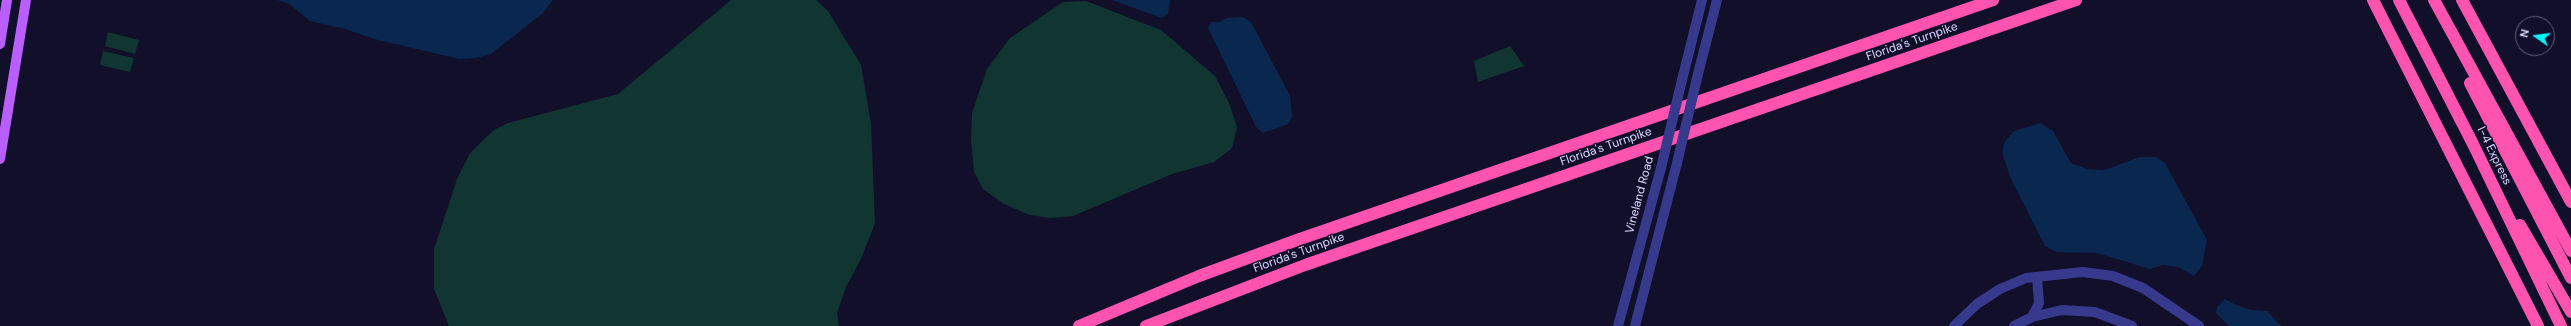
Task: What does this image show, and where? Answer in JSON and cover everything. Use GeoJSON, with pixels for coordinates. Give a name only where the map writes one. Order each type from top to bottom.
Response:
{"type":"FeatureCollection","features":[{"type":"Feature","properties":{"kind":"highway"},"geometry":{"type":"LineString","coordinates":[[1959,12],[1982,0]]}},
{"type":"Feature","properties":{"kind":"highway","name":"Florida's Turnpike"},"geometry":{"type":"LineString","coordinates":[[1079,326],[1199,276],[1297,240],[1993,0]]}},
{"type":"Feature","properties":{"kind":"highway","name":"Florida's Turnpike"},"geometry":{"type":"LineString","coordinates":[[1146,326],[1306,265],[2076,0]]}},
{"type":"Feature","properties":{"kind":"highway"},"geometry":{"type":"LineString","coordinates":[[2373,0],[2538,326]]}},
{"type":"Feature","properties":{"kind":"highway","name":"I-4 Express"},"geometry":{"type":"LineString","coordinates":[[2399,0],[2473,144],[2562,326]]}},
{"type":"Feature","properties":{"kind":"highway","name":"I-4 Express"},"geometry":{"type":"LineString","coordinates":[[2434,0],[2571,251]]}},
{"type":"Feature","properties":{"kind":"highway"},"geometry":{"type":"LineString","coordinates":[[2462,0],[2571,202]]}},
{"type":"Feature","properties":{"kind":"highway"},"geometry":{"type":"LineString","coordinates":[[2447,24],[2450,44],[2571,278]]}},
{"type":"Feature","properties":{"kind":"highway"},"geometry":{"type":"LineString","coordinates":[[2473,144],[2571,312]]}},
{"type":"Feature","properties":{"kind":"main road"},"geometry":{"type":"LineString","coordinates":[[0,44],[7,0]]}},
{"type":"Feature","properties":{"kind":"main road"},"geometry":{"type":"LineString","coordinates":[[0,159],[5,105],[26,0]]}},
{"type":"Feature","properties":{"kind":"street","name":"Vineland Road"},"geometry":{"type":"LineString","coordinates":[[1618,326],[1661,168],[1702,0]]}},
{"type":"Feature","properties":{"kind":"street"},"geometry":{"type":"LineString","coordinates":[[1635,326],[1717,0]]}},
{"type":"Feature","properties":{"kind":"street"},"geometry":{"type":"LineString","coordinates":[[1954,326],[1977,304],[2000,289],[2026,278],[2083,272],[2113,276],[2143,288],[2188,323],[2199,326]]}},
{"type":"Feature","properties":{"kind":"street"},"geometry":{"type":"LineString","coordinates":[[2032,317],[2040,303],[2037,276]]}},
{"type":"Feature","properties":{"kind":"street"},"geometry":{"type":"LineString","coordinates":[[2014,326],[2032,317],[2062,310],[2095,312],[2132,326]]}},
{"type":"Feature","properties":{"kind":"green space"},"geometry":{"type":"Polygon","coordinates":[[[731,0],[816,0],[828,11],[861,65],[871,124],[875,223],[861,259],[846,287],[837,313],[839,326],[449,326],[434,289],[434,249],[457,179],[470,153],[494,130],[508,123],[618,94],[731,0]]]}},
{"type":"Feature","properties":{"kind":"green space"},"geometry":{"type":"Polygon","coordinates":[[[1086,1],[1161,30],[1215,76],[1229,103],[1237,127],[1232,148],[1214,162],[1172,174],[1073,216],[1050,218],[1030,215],[1004,204],[983,189],[974,172],[971,141],[972,113],[987,69],[1010,38],[1063,2],[1086,1]]]}},
{"type":"Feature","properties":{"kind":"green space"},"geometry":{"type":"Polygon","coordinates":[[[108,32],[139,40],[135,54],[105,46],[108,32]]]}},
{"type":"Feature","properties":{"kind":"green space"},"geometry":{"type":"Polygon","coordinates":[[[1510,46],[1524,66],[1478,82],[1474,61],[1510,46]]]}},
{"type":"Feature","properties":{"kind":"green space"},"geometry":{"type":"Polygon","coordinates":[[[103,51],[134,58],[130,72],[100,65],[103,51]]]}},
{"type":"Feature","properties":{"kind":"water"},"geometry":{"type":"Polygon","coordinates":[[[277,0],[553,0],[543,13],[491,54],[476,58],[459,59],[374,39],[345,29],[310,21],[288,3],[277,0]]]}},
{"type":"Feature","properties":{"kind":"water"},"geometry":{"type":"Polygon","coordinates":[[[1112,0],[1170,0],[1168,14],[1162,18],[1112,0]]]}},
{"type":"Feature","properties":{"kind":"water"},"geometry":{"type":"Polygon","coordinates":[[[1243,17],[1250,21],[1290,96],[1292,117],[1288,124],[1263,133],[1256,127],[1208,28],[1211,22],[1220,22],[1226,18],[1243,17]]]}},
{"type":"Feature","properties":{"kind":"water"},"geometry":{"type":"Polygon","coordinates":[[[2040,123],[2053,131],[2071,163],[2087,169],[2105,170],[2140,157],[2156,157],[2165,163],[2207,240],[2202,266],[2194,276],[2178,267],[2163,265],[2150,269],[2097,253],[2056,252],[2045,246],[2011,179],[2002,153],[2005,141],[2014,131],[2040,123]]]}},
{"type":"Feature","properties":{"kind":"water"},"geometry":{"type":"Polygon","coordinates":[[[2225,299],[2236,305],[2251,310],[2267,311],[2281,326],[2229,326],[2216,313],[2217,307],[2225,299]]]}}]}
